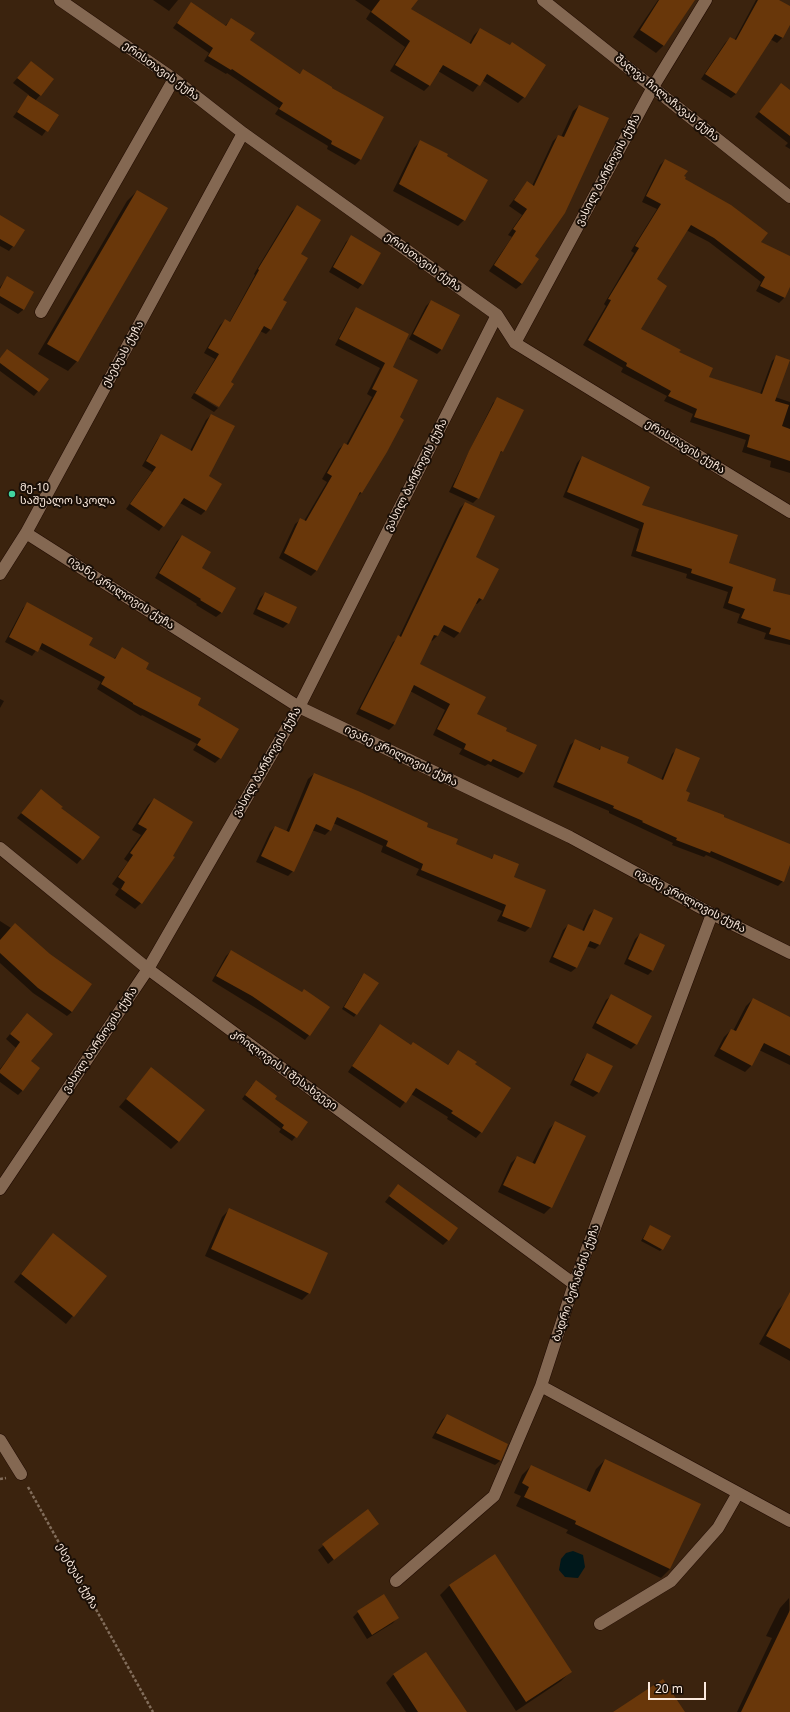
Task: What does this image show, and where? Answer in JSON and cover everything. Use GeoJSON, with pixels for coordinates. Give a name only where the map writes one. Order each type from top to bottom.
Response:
{"type":"FeatureCollection","features":[{"type":"Feature","properties":{"kind":"street","name":"ერისთავის ქუჩა"},"geometry":{"type":"LineString","coordinates":[[60,0],[174,79],[243,133],[497,315],[515,342],[790,512]]}},
{"type":"Feature","properties":{"kind":"street","name":"შალვა ჩილაჩავას ქუჩა"},"geometry":{"type":"LineString","coordinates":[[543,0],[790,197]]}},
{"type":"Feature","properties":{"kind":"street","name":"ვასილ ბარნოვის ქუჩა"},"geometry":{"type":"LineString","coordinates":[[515,342],[653,87],[706,0]]}},
{"type":"Feature","properties":{"kind":"street"},"geometry":{"type":"LineString","coordinates":[[41,312],[174,79]]}},
{"type":"Feature","properties":{"kind":"street","name":"ესებუას ქუჩა"},"geometry":{"type":"LineString","coordinates":[[0,574],[26,532],[243,133]]}},
{"type":"Feature","properties":{"kind":"street","name":"ვასილ ბარნოვის ქუჩა"},"geometry":{"type":"LineString","coordinates":[[0,1189],[148,969],[299,707],[497,315]]}},
{"type":"Feature","properties":{"kind":"street","name":"ივანე კრილოვის ქუჩა"},"geometry":{"type":"LineString","coordinates":[[26,532],[299,707],[570,837],[712,914],[790,953]]}},
{"type":"Feature","properties":{"kind":"street","name":"კრილოვის I შესახვევი"},"geometry":{"type":"LineString","coordinates":[[0,848],[148,969],[574,1284]]}},
{"type":"Feature","properties":{"kind":"street","name":"ბადრი ბერანძის ქუჩა"},"geometry":{"type":"LineString","coordinates":[[396,1581],[494,1496],[541,1386],[574,1284],[712,914]]}},
{"type":"Feature","properties":{"kind":"street"},"geometry":{"type":"LineString","coordinates":[[541,1386],[790,1521]]}},
{"type":"Feature","properties":{"kind":"street"},"geometry":{"type":"LineString","coordinates":[[0,1440],[21,1474]]}},
{"type":"Feature","properties":{"kind":"street"},"geometry":{"type":"LineString","coordinates":[[600,1624],[671,1581],[718,1528],[738,1493]]}},
{"type":"Feature","properties":{"kind":"path","name":"ესებუას ქუჩა"},"geometry":{"type":"LineString","coordinates":[[21,1474],[153,1712]]}},
{"type":"Feature","properties":{"kind":"water"},"geometry":{"type":"Polygon","coordinates":[[[573,1551],[583,1555],[585,1567],[578,1578],[565,1577],[559,1570],[561,1559],[566,1553],[573,1551]]]}},
{"type":"Feature","properties":{"kind":"building"},"geometry":{"type":"Polygon","coordinates":[[[380,0],[418,0],[411,9],[471,44],[480,28],[510,45],[512,42],[546,65],[525,98],[487,74],[480,86],[443,65],[430,86],[395,65],[410,41],[371,12],[380,0]]]}},
{"type":"Feature","properties":{"kind":"building"},"geometry":{"type":"Polygon","coordinates":[[[659,0],[695,0],[664,46],[640,30],[659,0]]]}},
{"type":"Feature","properties":{"kind":"building"},"geometry":{"type":"Polygon","coordinates":[[[758,0],[779,0],[790,6],[790,25],[783,38],[775,34],[736,94],[705,74],[730,37],[736,40],[758,0]]]}},
{"type":"Feature","properties":{"kind":"building"},"geometry":{"type":"Polygon","coordinates":[[[191,2],[226,26],[231,18],[255,33],[250,40],[300,74],[303,69],[332,88],[384,117],[361,160],[331,144],[332,141],[279,109],[283,103],[232,69],[231,70],[208,56],[213,48],[177,23],[191,2]]]}},
{"type":"Feature","properties":{"kind":"building"},"geometry":{"type":"Polygon","coordinates":[[[31,61],[54,79],[41,96],[17,78],[31,61]]]}},
{"type":"Feature","properties":{"kind":"building"},"geometry":{"type":"Polygon","coordinates":[[[781,83],[790,90],[790,136],[759,112],[781,83]]]}},
{"type":"Feature","properties":{"kind":"building"},"geometry":{"type":"Polygon","coordinates":[[[28,95],[59,115],[48,132],[17,112],[28,95]]]}},
{"type":"Feature","properties":{"kind":"building"},"geometry":{"type":"Polygon","coordinates":[[[579,105],[609,118],[565,213],[535,256],[539,259],[522,284],[494,265],[516,231],[513,229],[527,209],[514,200],[527,181],[534,186],[558,135],[564,137],[579,105]]]}},
{"type":"Feature","properties":{"kind":"building"},"geometry":{"type":"Polygon","coordinates":[[[420,140],[448,154],[447,156],[488,180],[465,221],[399,184],[420,140]]]}},
{"type":"Feature","properties":{"kind":"building"},"geometry":{"type":"Polygon","coordinates":[[[665,159],[688,171],[684,176],[686,177],[685,179],[731,205],[768,233],[761,242],[790,256],[790,287],[785,298],[760,286],[765,277],[714,238],[691,225],[657,279],[667,286],[641,329],[681,350],[679,352],[713,368],[709,377],[762,394],[776,355],[790,360],[775,401],[789,405],[782,426],[790,429],[790,461],[747,447],[750,435],[694,417],[697,409],[668,396],[671,391],[626,366],[627,363],[588,340],[611,300],[608,299],[639,248],[635,246],[661,204],[646,196],[665,159]]]}},
{"type":"Feature","properties":{"kind":"building"},"geometry":{"type":"Polygon","coordinates":[[[137,190],[168,208],[78,362],[47,344],[137,190]]]}},
{"type":"Feature","properties":{"kind":"building"},"geometry":{"type":"Polygon","coordinates":[[[297,205],[321,220],[301,254],[308,258],[283,300],[287,302],[271,330],[264,326],[231,382],[234,384],[219,407],[195,393],[219,354],[208,348],[225,319],[230,322],[259,270],[258,269],[297,205]]]}},
{"type":"Feature","properties":{"kind":"building"},"geometry":{"type":"Polygon","coordinates":[[[0,215],[25,230],[14,247],[0,239],[0,215]]]}},
{"type":"Feature","properties":{"kind":"building"},"geometry":{"type":"Polygon","coordinates":[[[351,235],[381,253],[363,285],[333,267],[351,235]]]}},
{"type":"Feature","properties":{"kind":"building"},"geometry":{"type":"Polygon","coordinates":[[[7,276],[34,292],[24,310],[0,296],[0,289],[7,276]]]}},
{"type":"Feature","properties":{"kind":"building"},"geometry":{"type":"Polygon","coordinates":[[[431,300],[460,315],[442,350],[413,334],[431,300]]]}},
{"type":"Feature","properties":{"kind":"building"},"geometry":{"type":"Polygon","coordinates":[[[356,307],[409,334],[393,367],[418,380],[400,417],[404,420],[387,452],[362,493],[360,492],[317,571],[284,553],[300,518],[306,521],[332,476],[327,473],[344,443],[348,445],[377,391],[372,389],[385,363],[339,339],[356,307]]]}},
{"type":"Feature","properties":{"kind":"building"},"geometry":{"type":"Polygon","coordinates":[[[7,349],[49,379],[39,392],[0,363],[0,358],[7,349]]]}},
{"type":"Feature","properties":{"kind":"building"},"geometry":{"type":"Polygon","coordinates":[[[497,397],[524,410],[503,452],[501,451],[479,499],[453,487],[469,451],[497,397]]]}},
{"type":"Feature","properties":{"kind":"building"},"geometry":{"type":"Polygon","coordinates":[[[211,414],[235,426],[209,476],[222,484],[206,511],[184,498],[164,527],[130,504],[156,467],[146,461],[161,434],[192,451],[211,414]]]}},
{"type":"Feature","properties":{"kind":"building"},"geometry":{"type":"Polygon","coordinates":[[[582,456],[650,487],[642,505],[738,535],[729,563],[776,579],[773,591],[790,595],[790,640],[769,634],[771,628],[741,618],[745,609],[728,603],[733,587],[691,573],[692,569],[636,551],[644,523],[567,492],[582,456]]]}},
{"type":"Feature","properties":{"kind":"building"},"geometry":{"type":"Polygon","coordinates":[[[465,502],[495,516],[476,557],[499,569],[483,600],[479,598],[460,633],[444,625],[438,636],[434,635],[420,664],[486,697],[477,714],[507,728],[506,731],[537,745],[524,773],[493,759],[491,762],[464,749],[466,744],[437,729],[450,704],[414,685],[395,725],[360,709],[398,635],[401,637],[465,502]]]}},
{"type":"Feature","properties":{"kind":"building"},"geometry":{"type":"Polygon","coordinates":[[[182,535],[211,552],[202,568],[236,588],[222,613],[159,573],[182,535]]]}},
{"type":"Feature","properties":{"kind":"building"},"geometry":{"type":"Polygon","coordinates":[[[265,592],[297,607],[289,624],[257,609],[265,592]]]}},
{"type":"Feature","properties":{"kind":"building"},"geometry":{"type":"Polygon","coordinates":[[[27,602],[93,638],[89,645],[115,659],[122,647],[149,663],[146,669],[201,698],[198,705],[239,729],[221,759],[197,745],[201,739],[133,704],[101,684],[105,677],[42,643],[38,652],[9,637],[27,602]]]}},
{"type":"Feature","properties":{"kind":"building"},"geometry":{"type":"Polygon","coordinates":[[[575,739],[600,750],[601,746],[629,757],[627,763],[663,780],[676,748],[700,758],[686,791],[690,793],[687,801],[724,815],[724,817],[790,844],[790,865],[784,882],[711,851],[710,853],[676,840],[677,838],[613,808],[614,806],[557,782],[575,739]]]}},
{"type":"Feature","properties":{"kind":"building"},"geometry":{"type":"Polygon","coordinates":[[[314,773],[428,823],[427,827],[458,839],[456,844],[492,859],[494,854],[519,864],[514,877],[546,890],[531,928],[502,916],[506,905],[421,870],[423,864],[386,846],[388,841],[337,817],[331,831],[316,824],[294,872],[261,856],[275,826],[289,832],[314,773]]]}},
{"type":"Feature","properties":{"kind":"building"},"geometry":{"type":"Polygon","coordinates":[[[41,789],[63,807],[61,808],[100,837],[83,860],[21,813],[41,789]]]}},
{"type":"Feature","properties":{"kind":"building"},"geometry":{"type":"Polygon","coordinates":[[[154,798],[193,822],[173,856],[175,857],[142,904],[121,889],[125,882],[118,877],[133,855],[130,853],[147,829],[138,824],[154,798]]]}},
{"type":"Feature","properties":{"kind":"building"},"geometry":{"type":"Polygon","coordinates":[[[594,909],[613,918],[600,945],[590,941],[577,968],[553,957],[568,924],[584,931],[594,909]]]}},
{"type":"Feature","properties":{"kind":"building"},"geometry":{"type":"Polygon","coordinates":[[[15,923],[50,954],[92,984],[72,1012],[38,988],[0,953],[0,940],[15,923]]]}},
{"type":"Feature","properties":{"kind":"building"},"geometry":{"type":"Polygon","coordinates":[[[640,933],[665,945],[653,971],[628,959],[640,933]]]}},
{"type":"Feature","properties":{"kind":"building"},"geometry":{"type":"Polygon","coordinates":[[[231,950],[302,992],[304,989],[330,1007],[310,1036],[252,996],[216,976],[231,950]]]}},
{"type":"Feature","properties":{"kind":"building"},"geometry":{"type":"Polygon","coordinates":[[[364,973],[379,983],[357,1015],[344,1007],[364,973]]]}},
{"type":"Feature","properties":{"kind":"building"},"geometry":{"type":"Polygon","coordinates":[[[611,994],[652,1016],[637,1045],[596,1023],[611,994]]]}},
{"type":"Feature","properties":{"kind":"building"},"geometry":{"type":"Polygon","coordinates":[[[753,998],[790,1017],[790,1056],[764,1043],[752,1066],[720,1049],[731,1029],[736,1031],[753,998]]]}},
{"type":"Feature","properties":{"kind":"building"},"geometry":{"type":"Polygon","coordinates":[[[27,1013],[53,1034],[31,1061],[40,1068],[23,1091],[0,1073],[0,1070],[20,1042],[10,1034],[27,1013]]]}},
{"type":"Feature","properties":{"kind":"building"},"geometry":{"type":"Polygon","coordinates":[[[380,1024],[411,1045],[413,1042],[448,1065],[458,1050],[477,1062],[475,1064],[511,1088],[482,1133],[451,1113],[453,1111],[416,1088],[406,1103],[352,1066],[380,1024]]]}},
{"type":"Feature","properties":{"kind":"building"},"geometry":{"type":"Polygon","coordinates":[[[587,1053],[613,1066],[599,1093],[574,1080],[587,1053]]]}},
{"type":"Feature","properties":{"kind":"building"},"geometry":{"type":"Polygon","coordinates":[[[151,1067],[205,1110],[179,1142],[126,1099],[151,1067]]]}},
{"type":"Feature","properties":{"kind":"building"},"geometry":{"type":"Polygon","coordinates":[[[256,1080],[277,1096],[275,1099],[308,1122],[297,1138],[282,1128],[284,1125],[245,1095],[256,1080]]]}},
{"type":"Feature","properties":{"kind":"building"},"geometry":{"type":"Polygon","coordinates":[[[555,1121],[586,1136],[552,1208],[503,1185],[517,1156],[535,1164],[555,1121]]]}},
{"type":"Feature","properties":{"kind":"building"},"geometry":{"type":"Polygon","coordinates":[[[398,1184],[458,1228],[449,1241],[389,1196],[398,1184]]]}},
{"type":"Feature","properties":{"kind":"building"},"geometry":{"type":"Polygon","coordinates":[[[229,1208],[328,1253],[310,1294],[211,1249],[229,1208]]]}},
{"type":"Feature","properties":{"kind":"building"},"geometry":{"type":"Polygon","coordinates":[[[650,1225],[671,1236],[663,1250],[643,1239],[650,1225]]]}},
{"type":"Feature","properties":{"kind":"building"},"geometry":{"type":"Polygon","coordinates":[[[53,1233],[107,1276],[74,1317],[21,1274],[53,1233]]]}},
{"type":"Feature","properties":{"kind":"building"},"geometry":{"type":"Polygon","coordinates":[[[790,1292],[790,1349],[766,1336],[790,1292]]]}},
{"type":"Feature","properties":{"kind":"building"},"geometry":{"type":"Polygon","coordinates":[[[447,1414],[508,1444],[501,1461],[436,1433],[447,1414]]]}},
{"type":"Feature","properties":{"kind":"building"},"geometry":{"type":"Polygon","coordinates":[[[605,1459],[701,1504],[670,1569],[575,1524],[576,1521],[524,1497],[529,1487],[522,1483],[531,1465],[590,1492],[605,1459]]]}},
{"type":"Feature","properties":{"kind":"building"},"geometry":{"type":"Polygon","coordinates":[[[368,1509],[379,1524],[334,1560],[322,1544],[368,1509]]]}},
{"type":"Feature","properties":{"kind":"building"},"geometry":{"type":"Polygon","coordinates":[[[495,1554],[572,1672],[526,1702],[449,1585],[495,1554]]]}},
{"type":"Feature","properties":{"kind":"building"},"geometry":{"type":"Polygon","coordinates":[[[384,1594],[399,1618],[372,1635],[357,1611],[384,1594]]]}},
{"type":"Feature","properties":{"kind":"building"},"geometry":{"type":"Polygon","coordinates":[[[790,1610],[790,1712],[741,1712],[790,1610]]]}},
{"type":"Feature","properties":{"kind":"building"},"geometry":{"type":"Polygon","coordinates":[[[426,1652],[467,1712],[418,1712],[393,1674],[426,1652]]]}},
{"type":"Feature","properties":{"kind":"building"},"geometry":{"type":"Polygon","coordinates":[[[663,1679],[685,1712],[613,1712],[663,1679]]]}},
{"type":"Feature","properties":{"kind":"place","name":"მე-10 საშუალო სკოლა"},"geometry":{"type":"Point","coordinates":[12,494]}}]}
